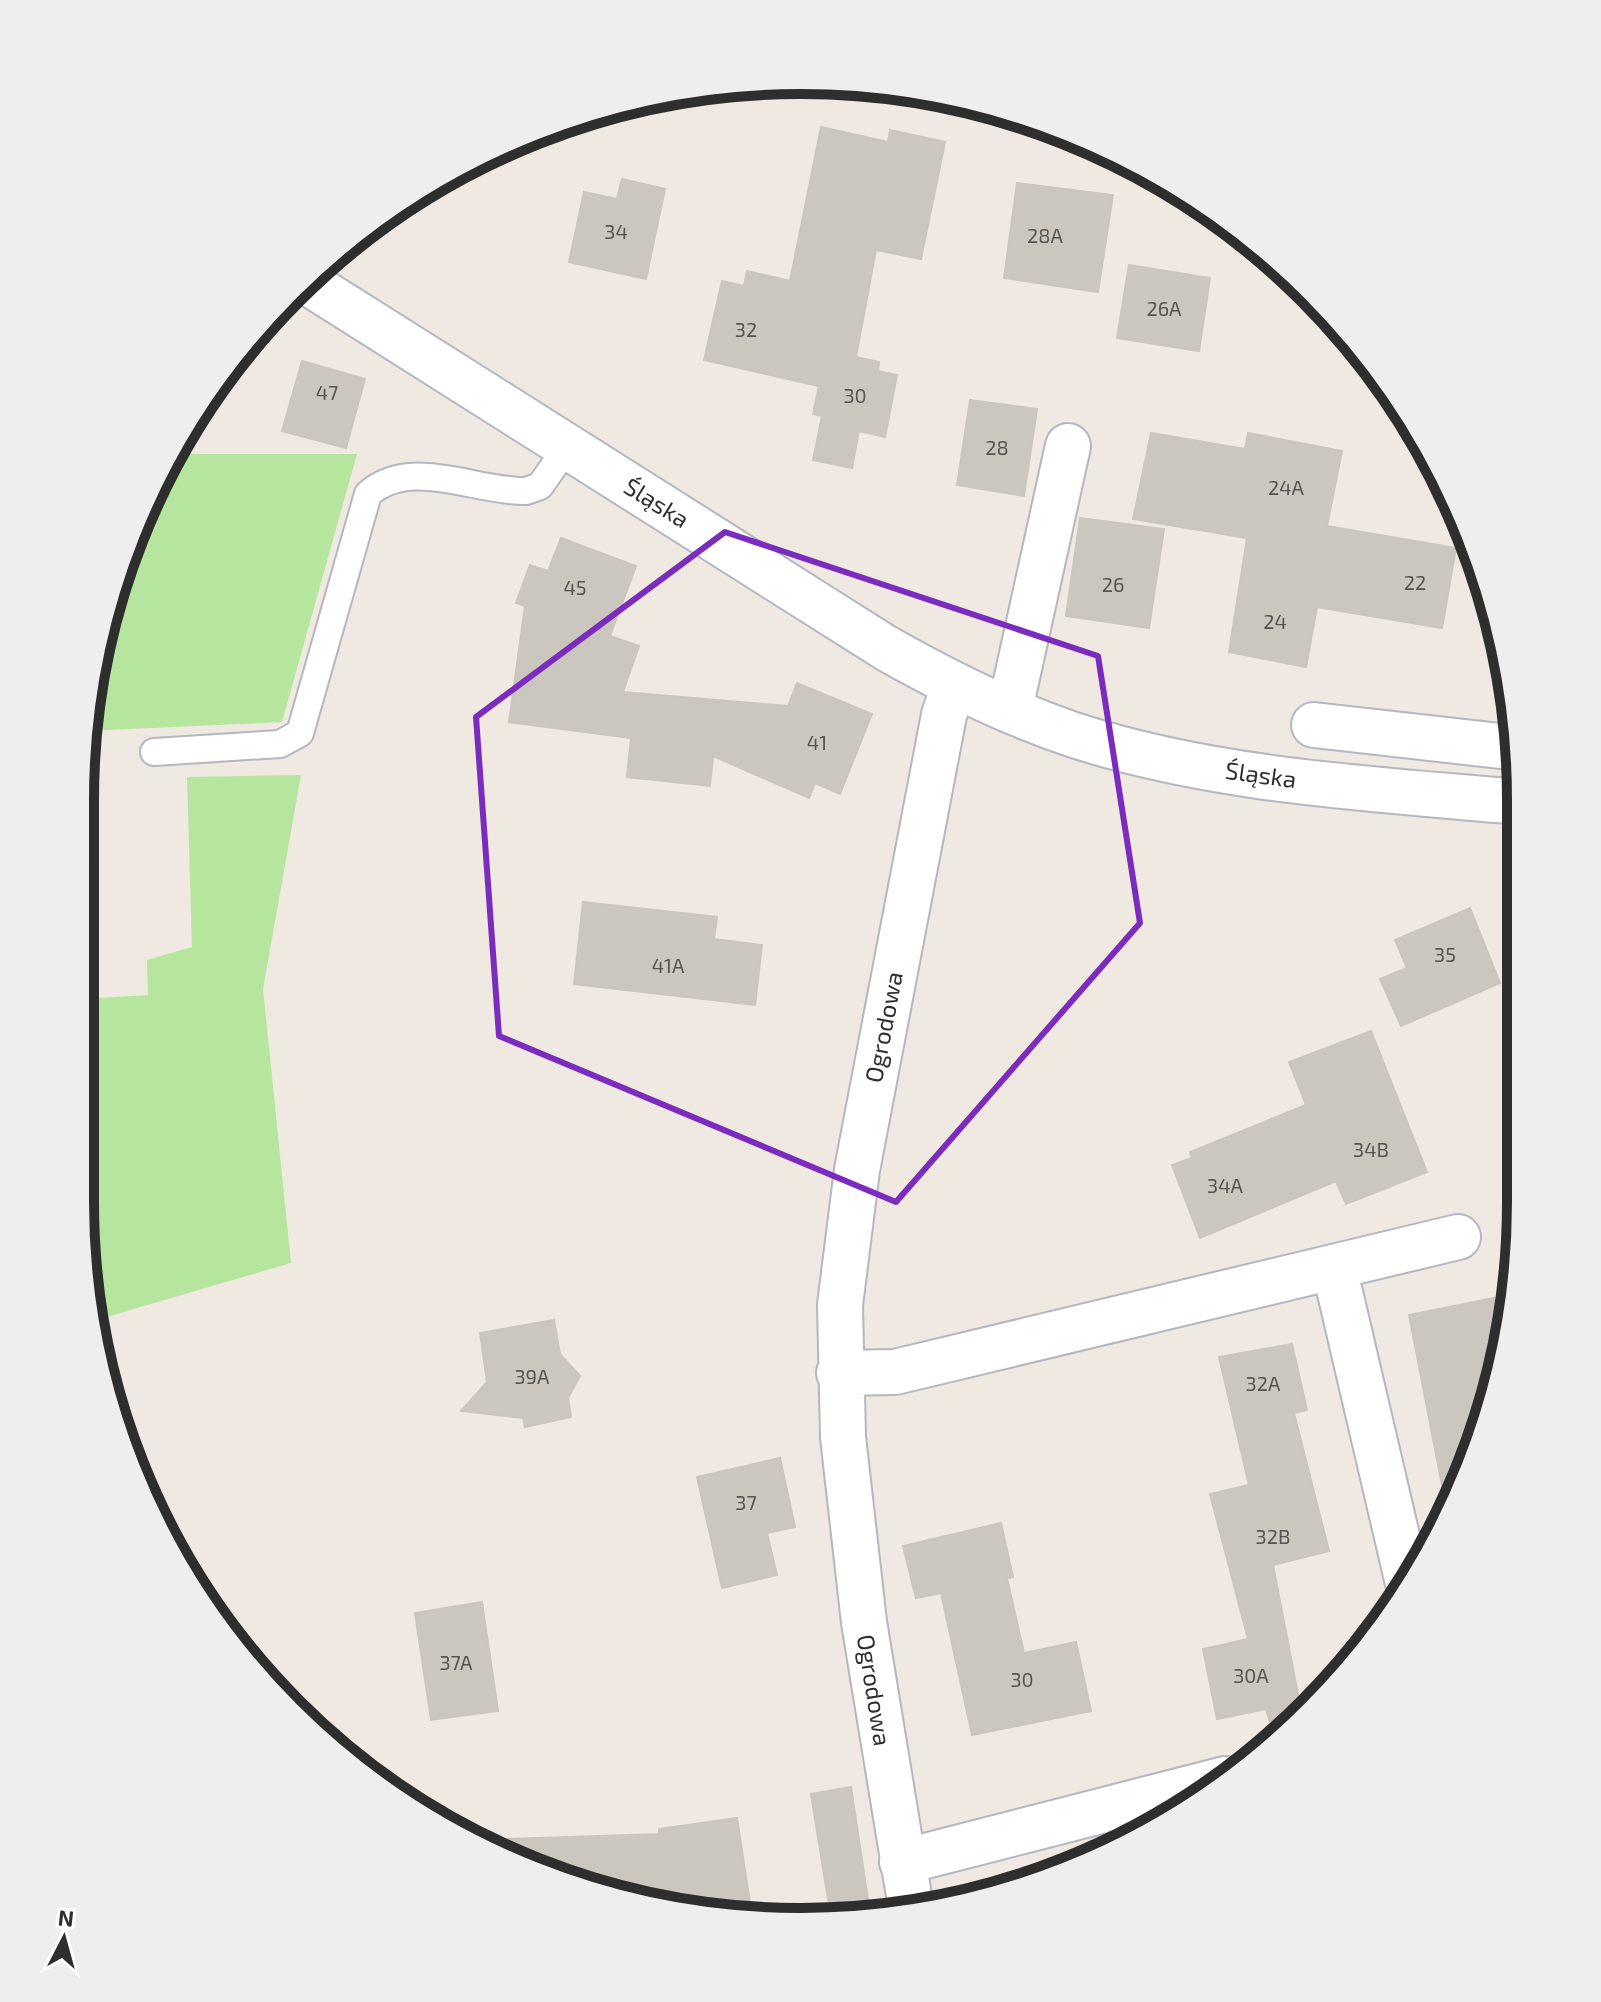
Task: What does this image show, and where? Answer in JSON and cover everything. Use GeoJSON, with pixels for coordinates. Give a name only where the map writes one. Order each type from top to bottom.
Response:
{"type":"FeatureCollection","features":[{"type":"Feature","properties":{"kind":"street","name":"Śląska"},"geometry":{"type":"LineString","coordinates":[[315,287],[886,648],[954,686],[1074,735],[1206,766],[1507,801]]}},
{"type":"Feature","properties":{"kind":"street"},"geometry":{"type":"LineString","coordinates":[[1010,709],[1068,446]]}},
{"type":"Feature","properties":{"kind":"street","name":"Ogrodowa"},"geometry":{"type":"LineString","coordinates":[[909,1899],[864,1622],[839,1373],[840,1305],[857,1170],[944,715],[954,686]]}},
{"type":"Feature","properties":{"kind":"street"},"geometry":{"type":"LineString","coordinates":[[1314,725],[1504,746]]}},
{"type":"Feature","properties":{"kind":"street"},"geometry":{"type":"LineString","coordinates":[[839,1373],[895,1372],[1458,1237]]}},
{"type":"Feature","properties":{"kind":"street"},"geometry":{"type":"LineString","coordinates":[[1334,1267],[1404,1567]]}},
{"type":"Feature","properties":{"kind":"street"},"geometry":{"type":"LineString","coordinates":[[902,1862],[1197,1786]]}},
{"type":"Feature","properties":{"kind":"lane"},"geometry":{"type":"LineString","coordinates":[[154,752],[280,744],[300,733],[368,494],[381,483],[414,475],[526,491],[540,486],[568,446]]}},
{"type":"Feature","properties":{"kind":"highlighted area"},"geometry":{"type":"Polygon","coordinates":[[[725,532],[1098,656],[1140,923],[896,1202],[499,1036],[476,717],[725,532]]]}},
{"type":"Feature","properties":{"kind":"green space"},"geometry":{"type":"Polygon","coordinates":[[[185,454],[357,454],[282,722],[98,730],[108,663],[131,573],[167,488],[185,454]]]}},
{"type":"Feature","properties":{"kind":"green space"},"geometry":{"type":"Polygon","coordinates":[[[301,775],[263,989],[291,1263],[104,1318],[94,1202],[94,998],[148,995],[147,960],[192,947],[187,777],[301,775]]]}},
{"type":"Feature","properties":{"kind":"building"},"geometry":{"type":"Polygon","coordinates":[[[821,127],[888,142],[890,130],[945,142],[921,259],[876,250],[856,357],[879,362],[878,371],[897,375],[885,437],[859,431],[852,468],[813,460],[822,416],[813,414],[819,386],[704,360],[722,281],[744,286],[747,271],[790,281],[821,127]]]}},
{"type":"Feature","properties":{"kind":"building"},"geometry":{"type":"Polygon","coordinates":[[[622,179],[665,189],[646,279],[569,262],[584,192],[617,199],[622,179]]]}},
{"type":"Feature","properties":{"kind":"building"},"geometry":{"type":"Polygon","coordinates":[[[1017,183],[1113,195],[1098,292],[1004,278],[1017,183]]]}},
{"type":"Feature","properties":{"kind":"building"},"geometry":{"type":"Polygon","coordinates":[[[1129,265],[1210,278],[1199,351],[1117,338],[1129,265]]]}},
{"type":"Feature","properties":{"kind":"building"},"geometry":{"type":"Polygon","coordinates":[[[302,361],[365,379],[346,448],[282,431],[302,361]]]}},
{"type":"Feature","properties":{"kind":"building"},"geometry":{"type":"Polygon","coordinates":[[[970,400],[1037,409],[1024,496],[957,485],[970,400]]]}},
{"type":"Feature","properties":{"kind":"building"},"geometry":{"type":"Polygon","coordinates":[[[1151,433],[1245,449],[1248,433],[1342,451],[1327,526],[1456,548],[1442,628],[1317,607],[1306,667],[1229,652],[1247,538],[1133,519],[1151,433]]]}},
{"type":"Feature","properties":{"kind":"building"},"geometry":{"type":"Polygon","coordinates":[[[1080,518],[1164,529],[1149,628],[1066,616],[1080,518]]]}},
{"type":"Feature","properties":{"kind":"building"},"geometry":{"type":"Polygon","coordinates":[[[561,538],[636,566],[610,636],[639,646],[623,692],[788,706],[797,683],[872,714],[840,794],[815,783],[809,798],[713,756],[710,786],[627,777],[631,738],[509,722],[525,606],[516,603],[530,565],[548,571],[561,538]]]}},
{"type":"Feature","properties":{"kind":"building"},"geometry":{"type":"Polygon","coordinates":[[[583,902],[717,917],[714,939],[762,945],[755,1005],[574,984],[583,902]]]}},
{"type":"Feature","properties":{"kind":"building"},"geometry":{"type":"Polygon","coordinates":[[[1470,908],[1500,983],[1401,1026],[1380,979],[1407,968],[1395,940],[1470,908]]]}},
{"type":"Feature","properties":{"kind":"building"},"geometry":{"type":"Polygon","coordinates":[[[1371,1031],[1427,1172],[1346,1204],[1336,1181],[1200,1238],[1172,1165],[1192,1158],[1190,1152],[1306,1105],[1289,1062],[1371,1031]]]}},
{"type":"Feature","properties":{"kind":"building"},"geometry":{"type":"Polygon","coordinates":[[[1494,1298],[1497,1315],[1483,1384],[1470,1429],[1444,1493],[1409,1315],[1494,1298]]]}},
{"type":"Feature","properties":{"kind":"building"},"geometry":{"type":"Polygon","coordinates":[[[554,1320],[560,1354],[580,1376],[568,1398],[571,1417],[525,1427],[523,1418],[461,1411],[487,1382],[480,1333],[554,1320]]]}},
{"type":"Feature","properties":{"kind":"building"},"geometry":{"type":"Polygon","coordinates":[[[1292,1344],[1307,1410],[1294,1413],[1329,1551],[1273,1565],[1299,1702],[1272,1728],[1266,1709],[1217,1719],[1203,1649],[1248,1639],[1210,1494],[1249,1485],[1219,1357],[1292,1344]]]}},
{"type":"Feature","properties":{"kind":"building"},"geometry":{"type":"Polygon","coordinates":[[[780,1458],[795,1527],[767,1533],[777,1575],[722,1588],[697,1477],[780,1458]]]}},
{"type":"Feature","properties":{"kind":"building"},"geometry":{"type":"Polygon","coordinates":[[[1001,1523],[1013,1577],[1007,1578],[1024,1653],[1076,1642],[1091,1711],[972,1735],[941,1593],[916,1598],[903,1546],[1001,1523]]]}},
{"type":"Feature","properties":{"kind":"building"},"geometry":{"type":"Polygon","coordinates":[[[482,1602],[498,1711],[431,1720],[415,1613],[482,1602]]]}},
{"type":"Feature","properties":{"kind":"building"},"geometry":{"type":"Polygon","coordinates":[[[851,1787],[869,1904],[829,1907],[811,1794],[851,1787]]]}},
{"type":"Feature","properties":{"kind":"building"},"geometry":{"type":"Polygon","coordinates":[[[737,1818],[750,1906],[708,1902],[618,1884],[573,1871],[497,1839],[659,1834],[659,1829],[737,1818]]]}}]}
